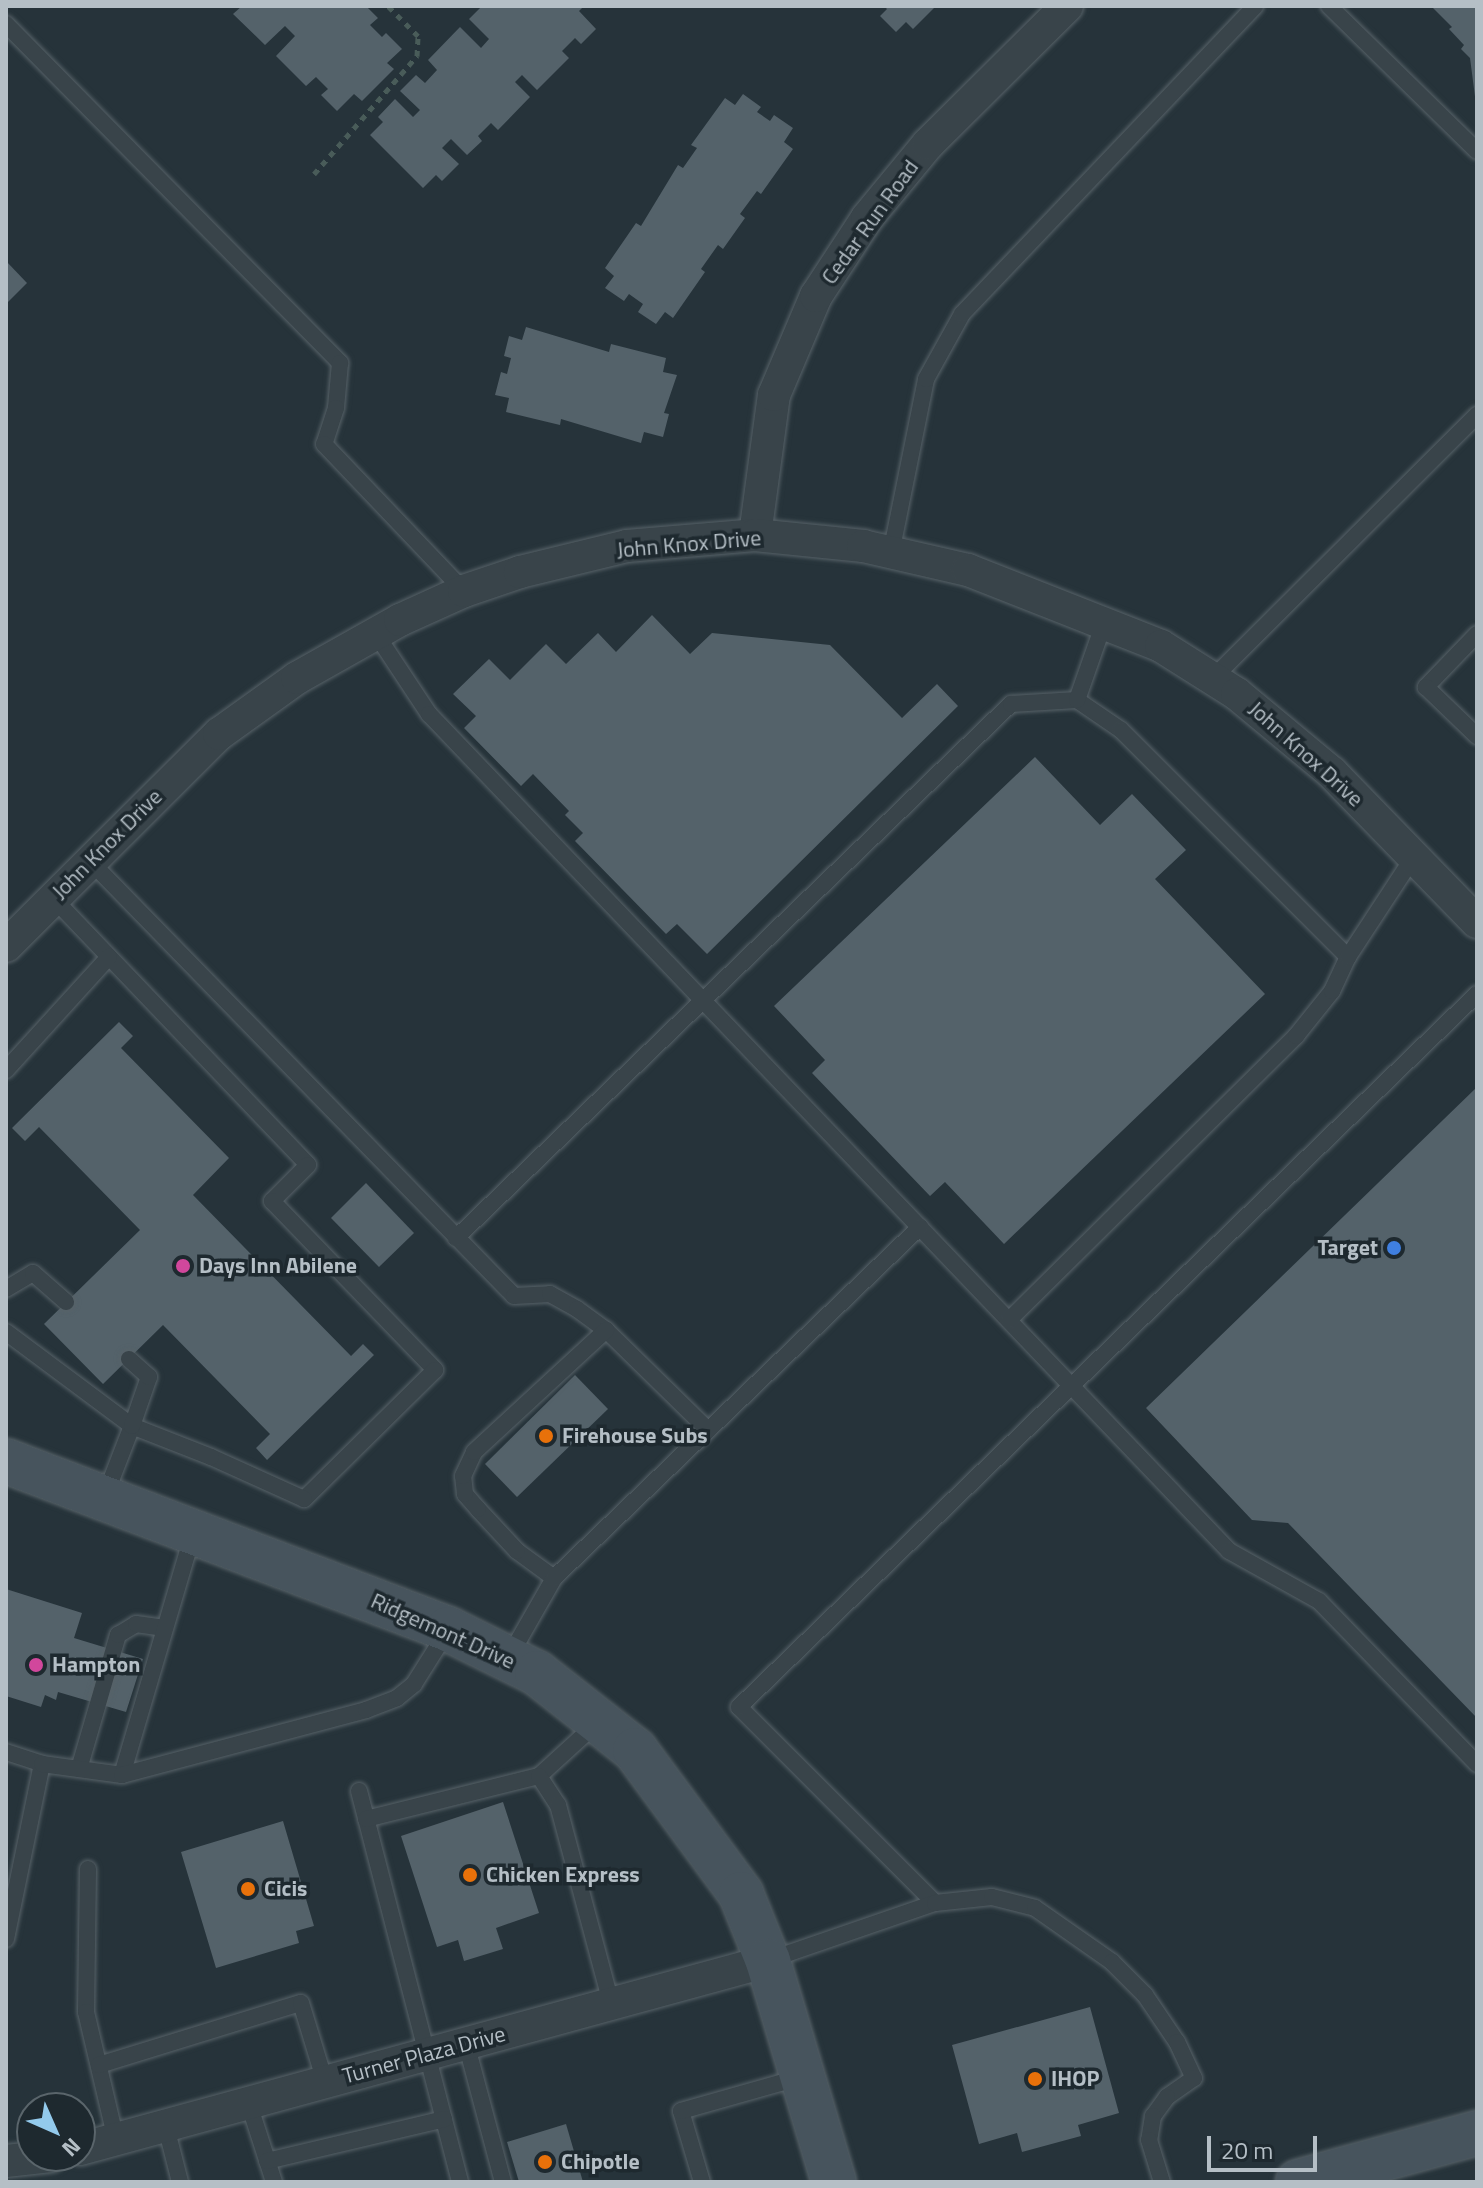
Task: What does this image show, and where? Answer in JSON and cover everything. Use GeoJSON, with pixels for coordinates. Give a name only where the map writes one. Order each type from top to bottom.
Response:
{"type":"FeatureCollection","features":[{"type":"Feature","properties":{"kind":"street","name":"Cedar Run Road"},"geometry":{"type":"LineString","coordinates":[[755,535],[774,395],[816,296],[867,218],[928,144],[1067,6]]}},
{"type":"Feature","properties":{"kind":"street","name":"John Knox Drive"},"geometry":{"type":"LineString","coordinates":[[6,946],[219,734],[297,678],[376,634],[464,591],[520,572],[627,546],[755,535],[863,546],[968,570],[1161,646],[1237,694],[1332,773],[1414,856],[1472,907]]}},
{"type":"Feature","properties":{"kind":"street","name":"Ridgemont Drive"},"geometry":{"type":"LineString","coordinates":[[6,1461],[448,1629],[537,1673],[635,1750],[703,1838],[741,1894],[768,1961],[834,2182]]}},
{"type":"Feature","properties":{"kind":"street","name":"Turner Plaza Drive"},"geometry":{"type":"LineString","coordinates":[[96,2145],[768,1961]]}},
{"type":"Feature","properties":{"kind":"street"},"geometry":{"type":"LineString","coordinates":[[1298,2182],[1477,2133]]}},
{"type":"Feature","properties":{"kind":"lane"},"geometry":{"type":"LineString","coordinates":[[891,553],[926,379],[962,314],[1255,6]]}},
{"type":"Feature","properties":{"kind":"lane"},"geometry":{"type":"LineString","coordinates":[[1329,6],[1477,151]]}},
{"type":"Feature","properties":{"kind":"lane"},"geometry":{"type":"LineString","coordinates":[[6,24],[340,363],[336,408],[324,444],[464,591]]}},
{"type":"Feature","properties":{"kind":"lane"},"geometry":{"type":"LineString","coordinates":[[1213,678],[1477,415]]}},
{"type":"Feature","properties":{"kind":"lane"},"geometry":{"type":"LineString","coordinates":[[1077,700],[1104,623]]}},
{"type":"Feature","properties":{"kind":"lane"},"geometry":{"type":"LineString","coordinates":[[376,634],[429,714],[1229,1551],[1319,1601],[1477,1764]]}},
{"type":"Feature","properties":{"kind":"lane"},"geometry":{"type":"LineString","coordinates":[[1477,634],[1426,687],[1477,736]]}},
{"type":"Feature","properties":{"kind":"lane"},"geometry":{"type":"LineString","coordinates":[[456,1238],[1011,704],[1077,700],[1121,730],[1348,957]]}},
{"type":"Feature","properties":{"kind":"lane"},"geometry":{"type":"LineString","coordinates":[[1009,1320],[1296,1036],[1332,991],[1348,957],[1414,856]]}},
{"type":"Feature","properties":{"kind":"lane"},"geometry":{"type":"LineString","coordinates":[[90,861],[514,1296],[550,1294],[606,1330],[708,1430]]}},
{"type":"Feature","properties":{"kind":"lane"},"geometry":{"type":"LineString","coordinates":[[6,1332],[132,1426],[304,1499],[435,1370],[272,1201],[308,1165],[53,898]]}},
{"type":"Feature","properties":{"kind":"lane"},"geometry":{"type":"LineString","coordinates":[[6,1070],[109,957]]}},
{"type":"Feature","properties":{"kind":"lane"},"geometry":{"type":"LineString","coordinates":[[935,1903],[739,1707],[1477,994]]}},
{"type":"Feature","properties":{"kind":"lane"},"geometry":{"type":"LineString","coordinates":[[508,1659],[554,1578],[920,1227]]}},
{"type":"Feature","properties":{"kind":"lane"},"geometry":{"type":"LineString","coordinates":[[6,1289],[33,1273],[66,1302]]}},
{"type":"Feature","properties":{"kind":"lane"},"geometry":{"type":"LineString","coordinates":[[554,1578],[517,1551],[478,1509],[465,1494],[463,1476],[474,1452],[606,1330]]}},
{"type":"Feature","properties":{"kind":"lane"},"geometry":{"type":"LineString","coordinates":[[104,1497],[149,1377],[129,1359]]}},
{"type":"Feature","properties":{"kind":"lane"},"geometry":{"type":"LineString","coordinates":[[122,1775],[194,1532]]}},
{"type":"Feature","properties":{"kind":"lane"},"geometry":{"type":"LineString","coordinates":[[79,1769],[118,1635],[136,1624],[165,1628]]}},
{"type":"Feature","properties":{"kind":"lane"},"geometry":{"type":"LineString","coordinates":[[6,1752],[42,1764],[122,1775],[397,1698],[414,1684],[448,1629]]}},
{"type":"Feature","properties":{"kind":"lane"},"geometry":{"type":"LineString","coordinates":[[366,1819],[539,1776],[599,1722]]}},
{"type":"Feature","properties":{"kind":"lane"},"geometry":{"type":"LineString","coordinates":[[7,1931],[42,1764]]}},
{"type":"Feature","properties":{"kind":"lane"},"geometry":{"type":"LineString","coordinates":[[539,1776],[558,1805],[611,2003]]}},
{"type":"Feature","properties":{"kind":"lane"},"geometry":{"type":"LineString","coordinates":[[359,1791],[460,2182]]}},
{"type":"Feature","properties":{"kind":"lane"},"geometry":{"type":"LineString","coordinates":[[88,1869],[86,2012],[116,2140]]}},
{"type":"Feature","properties":{"kind":"lane"},"geometry":{"type":"LineString","coordinates":[[768,1961],[935,1903],[992,1897],[1035,1908],[1108,1960],[1145,1995],[1177,2042],[1194,2078],[1167,2097],[1153,2116],[1149,2140],[1162,2182]]}},
{"type":"Feature","properties":{"kind":"lane"},"geometry":{"type":"LineString","coordinates":[[99,2065],[301,2003],[325,2082]]}},
{"type":"Feature","properties":{"kind":"lane"},"geometry":{"type":"LineString","coordinates":[[466,2043],[503,2182]]}},
{"type":"Feature","properties":{"kind":"lane"},"geometry":{"type":"LineString","coordinates":[[702,2182],[681,2111],[801,2077]]}},
{"type":"Feature","properties":{"kind":"lane"},"geometry":{"type":"LineString","coordinates":[[249,2104],[274,2182]]}},
{"type":"Feature","properties":{"kind":"lane"},"geometry":{"type":"LineString","coordinates":[[267,2161],[444,2119]]}},
{"type":"Feature","properties":{"kind":"lane"},"geometry":{"type":"LineString","coordinates":[[166,2127],[180,2182]]}},
{"type":"Feature","properties":{"kind":"path"},"geometry":{"type":"LineString","coordinates":[[314,174],[417,56],[418,36],[388,6]]}},
{"type":"Feature","properties":{"kind":"building"},"geometry":{"type":"Polygon","coordinates":[[[242,6],[366,6],[378,18],[370,25],[382,37],[386,33],[402,49],[387,63],[394,69],[362,101],[354,94],[337,111],[321,95],[328,89],[316,77],[306,86],[276,56],[295,36],[285,26],[265,45],[233,14],[242,6]]]}},
{"type":"Feature","properties":{"kind":"building"},"geometry":{"type":"Polygon","coordinates":[[[482,6],[584,6],[579,11],[596,29],[581,44],[575,38],[562,51],[569,58],[537,90],[522,75],[515,82],[530,97],[498,130],[491,123],[478,136],[482,141],[467,155],[451,139],[442,148],[459,164],[442,181],[436,175],[423,188],[370,135],[383,122],[378,117],[395,99],[413,117],[420,110],[400,91],[416,75],[425,83],[437,70],[428,60],[460,27],[481,48],[489,39],[469,19],[482,6]]]}},
{"type":"Feature","properties":{"kind":"building"},"geometry":{"type":"Polygon","coordinates":[[[884,6],[936,6],[913,29],[906,22],[896,32],[880,16],[887,9],[884,6]]]}},
{"type":"Feature","properties":{"kind":"building"},"geometry":{"type":"Polygon","coordinates":[[[1431,6],[1477,6],[1477,112],[1470,58],[1461,49],[1464,45],[1449,29],[1452,27],[1431,6]]]}},
{"type":"Feature","properties":{"kind":"building"},"geometry":{"type":"Polygon","coordinates":[[[743,94],[761,107],[757,112],[770,121],[774,115],[793,128],[784,142],[793,149],[761,194],[757,191],[740,214],[745,218],[723,249],[718,245],[701,269],[705,272],[673,318],[665,312],[656,324],[638,312],[643,304],[629,294],[624,301],[605,288],[614,276],[605,268],[636,223],[641,226],[678,165],[683,168],[697,148],[691,145],[725,98],[735,105],[743,94]]]}},
{"type":"Feature","properties":{"kind":"building"},"geometry":{"type":"Polygon","coordinates":[[[6,261],[27,283],[6,304],[6,261]]]}},
{"type":"Feature","properties":{"kind":"building"},"geometry":{"type":"Polygon","coordinates":[[[526,327],[609,352],[611,344],[666,358],[663,372],[677,375],[664,413],[669,414],[663,437],[644,432],[641,443],[561,419],[560,425],[506,412],[509,398],[495,395],[501,372],[507,374],[511,358],[504,356],[509,336],[522,340],[526,327]]]}},
{"type":"Feature","properties":{"kind":"building"},"geometry":{"type":"Polygon","coordinates":[[[652,615],[690,654],[712,633],[830,645],[902,718],[937,684],[958,706],[707,954],[677,924],[666,934],[575,841],[583,833],[565,815],[569,811],[533,774],[521,786],[464,728],[476,716],[453,694],[489,659],[510,680],[546,644],[566,664],[598,633],[616,652],[652,615]]]}},
{"type":"Feature","properties":{"kind":"building"},"geometry":{"type":"Polygon","coordinates":[[[1035,757],[1100,825],[1132,794],[1186,850],[1155,879],[1265,994],[1004,1244],[945,1182],[930,1196],[812,1073],[825,1060],[774,1006],[1035,757]]]}},
{"type":"Feature","properties":{"kind":"building","name":"Days Inn Abilene"},"geometry":{"type":"Polygon","coordinates":[[[119,1022],[133,1036],[121,1048],[229,1158],[193,1195],[351,1356],[363,1344],[374,1355],[267,1460],[256,1448],[270,1434],[163,1325],[103,1384],[44,1324],[140,1230],[39,1127],[25,1141],[12,1128],[119,1022]]]}},
{"type":"Feature","properties":{"kind":"building","name":"Target"},"geometry":{"type":"Polygon","coordinates":[[[1477,1087],[1477,1718],[1288,1523],[1252,1520],[1146,1408],[1477,1087]]]}},
{"type":"Feature","properties":{"kind":"building"},"geometry":{"type":"Polygon","coordinates":[[[366,1183],[414,1233],[379,1267],[331,1218],[366,1183]]]}},
{"type":"Feature","properties":{"kind":"building","name":"Firehouse Subs"},"geometry":{"type":"Polygon","coordinates":[[[575,1375],[608,1409],[517,1497],[485,1464],[575,1375]]]}},
{"type":"Feature","properties":{"kind":"building","name":"Hampton"},"geometry":{"type":"Polygon","coordinates":[[[6,1589],[82,1613],[74,1638],[143,1659],[126,1712],[58,1692],[56,1700],[45,1695],[41,1707],[6,1696],[6,1589]]]}},
{"type":"Feature","properties":{"kind":"building","name":"Chicken Express"},"geometry":{"type":"Polygon","coordinates":[[[503,1802],[539,1913],[496,1928],[503,1949],[464,1961],[458,1940],[437,1947],[401,1836],[503,1802]]]}},
{"type":"Feature","properties":{"kind":"building","name":"Cicis"},"geometry":{"type":"Polygon","coordinates":[[[283,1821],[314,1926],[296,1931],[299,1943],[216,1968],[181,1852],[283,1821]]]}},
{"type":"Feature","properties":{"kind":"building","name":"IHOP"},"geometry":{"type":"Polygon","coordinates":[[[1090,2007],[1119,2113],[1078,2125],[1081,2136],[1022,2152],[1017,2133],[979,2144],[952,2045],[1090,2007]]]}},
{"type":"Feature","properties":{"kind":"building","name":"Chipotle"},"geometry":{"type":"Polygon","coordinates":[[[566,2124],[583,2182],[519,2182],[507,2142],[566,2124]]]}},
{"type":"Feature","properties":{"kind":"place","name":"Target"},"geometry":{"type":"Point","coordinates":[1394,1248]}},
{"type":"Feature","properties":{"kind":"place","name":"Days Inn Abilene"},"geometry":{"type":"Point","coordinates":[183,1266]}},
{"type":"Feature","properties":{"kind":"place","name":"Firehouse Subs"},"geometry":{"type":"Point","coordinates":[546,1436]}},
{"type":"Feature","properties":{"kind":"place","name":"Hampton"},"geometry":{"type":"Point","coordinates":[36,1665]}},
{"type":"Feature","properties":{"kind":"place","name":"Chicken Express"},"geometry":{"type":"Point","coordinates":[470,1875]}},
{"type":"Feature","properties":{"kind":"place","name":"Cicis"},"geometry":{"type":"Point","coordinates":[248,1889]}},
{"type":"Feature","properties":{"kind":"place","name":"IHOP"},"geometry":{"type":"Point","coordinates":[1035,2079]}},
{"type":"Feature","properties":{"kind":"place","name":"Chipotle"},"geometry":{"type":"Point","coordinates":[545,2162]}}]}
